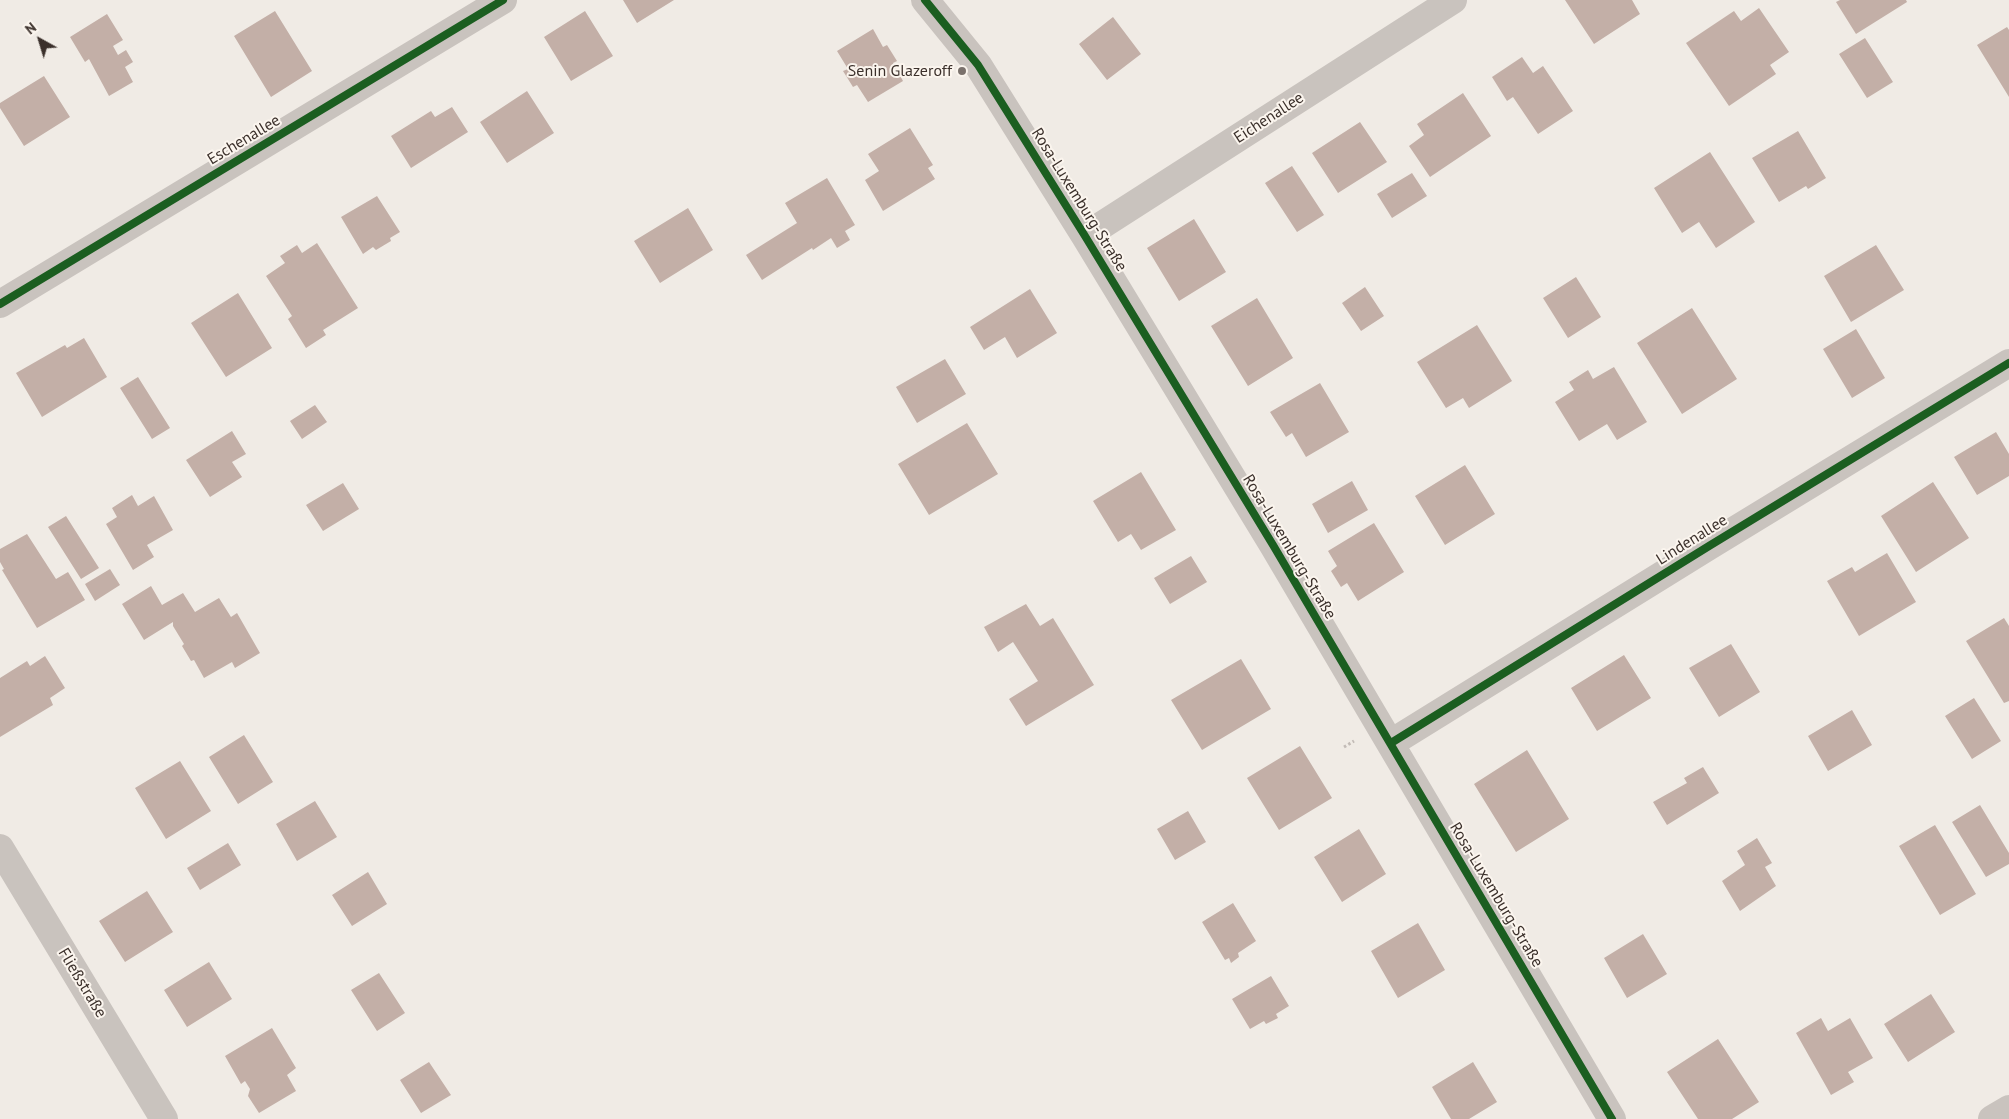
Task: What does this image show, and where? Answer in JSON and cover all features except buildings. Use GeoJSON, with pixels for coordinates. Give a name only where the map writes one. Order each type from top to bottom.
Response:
{"type":"FeatureCollection","features":[{"type":"Feature","properties":{"kind":"street","name":"Eschenallee"},"geometry":{"type":"LineString","coordinates":[[0,304],[503,0]]}},
{"type":"Feature","properties":{"kind":"street","name":"Rosa-Luxemburg-Straße"},"geometry":{"type":"LineString","coordinates":[[925,0],[978,65],[1085,236],[1391,743],[1612,1119]]}},
{"type":"Feature","properties":{"kind":"street","name":"Eichenallee"},"geometry":{"type":"LineString","coordinates":[[1085,236],[1453,0]]}},
{"type":"Feature","properties":{"kind":"street","name":"Lindenallee"},"geometry":{"type":"LineString","coordinates":[[1391,743],[2009,362]]}},
{"type":"Feature","properties":{"kind":"street","name":"Fließstraße"},"geometry":{"type":"LineString","coordinates":[[0,848],[164,1119]]}},
{"type":"Feature","properties":{"kind":"street"},"geometry":{"type":"LineString","coordinates":[[1992,1119],[2009,1109]]}},
{"type":"Feature","properties":{"kind":"cycle path"},"geometry":{"type":"LineString","coordinates":[[0,304],[503,0]]}},
{"type":"Feature","properties":{"kind":"cycle path"},"geometry":{"type":"LineString","coordinates":[[925,0],[978,65],[1085,236],[1273,545],[1612,1119]]}},
{"type":"Feature","properties":{"kind":"cycle path"},"geometry":{"type":"LineString","coordinates":[[1391,743],[2009,363]]}},
{"type":"Feature","properties":{"kind":"place","name":"Senin Glazeroff"},"geometry":{"type":"Point","coordinates":[962,71]}}]}
